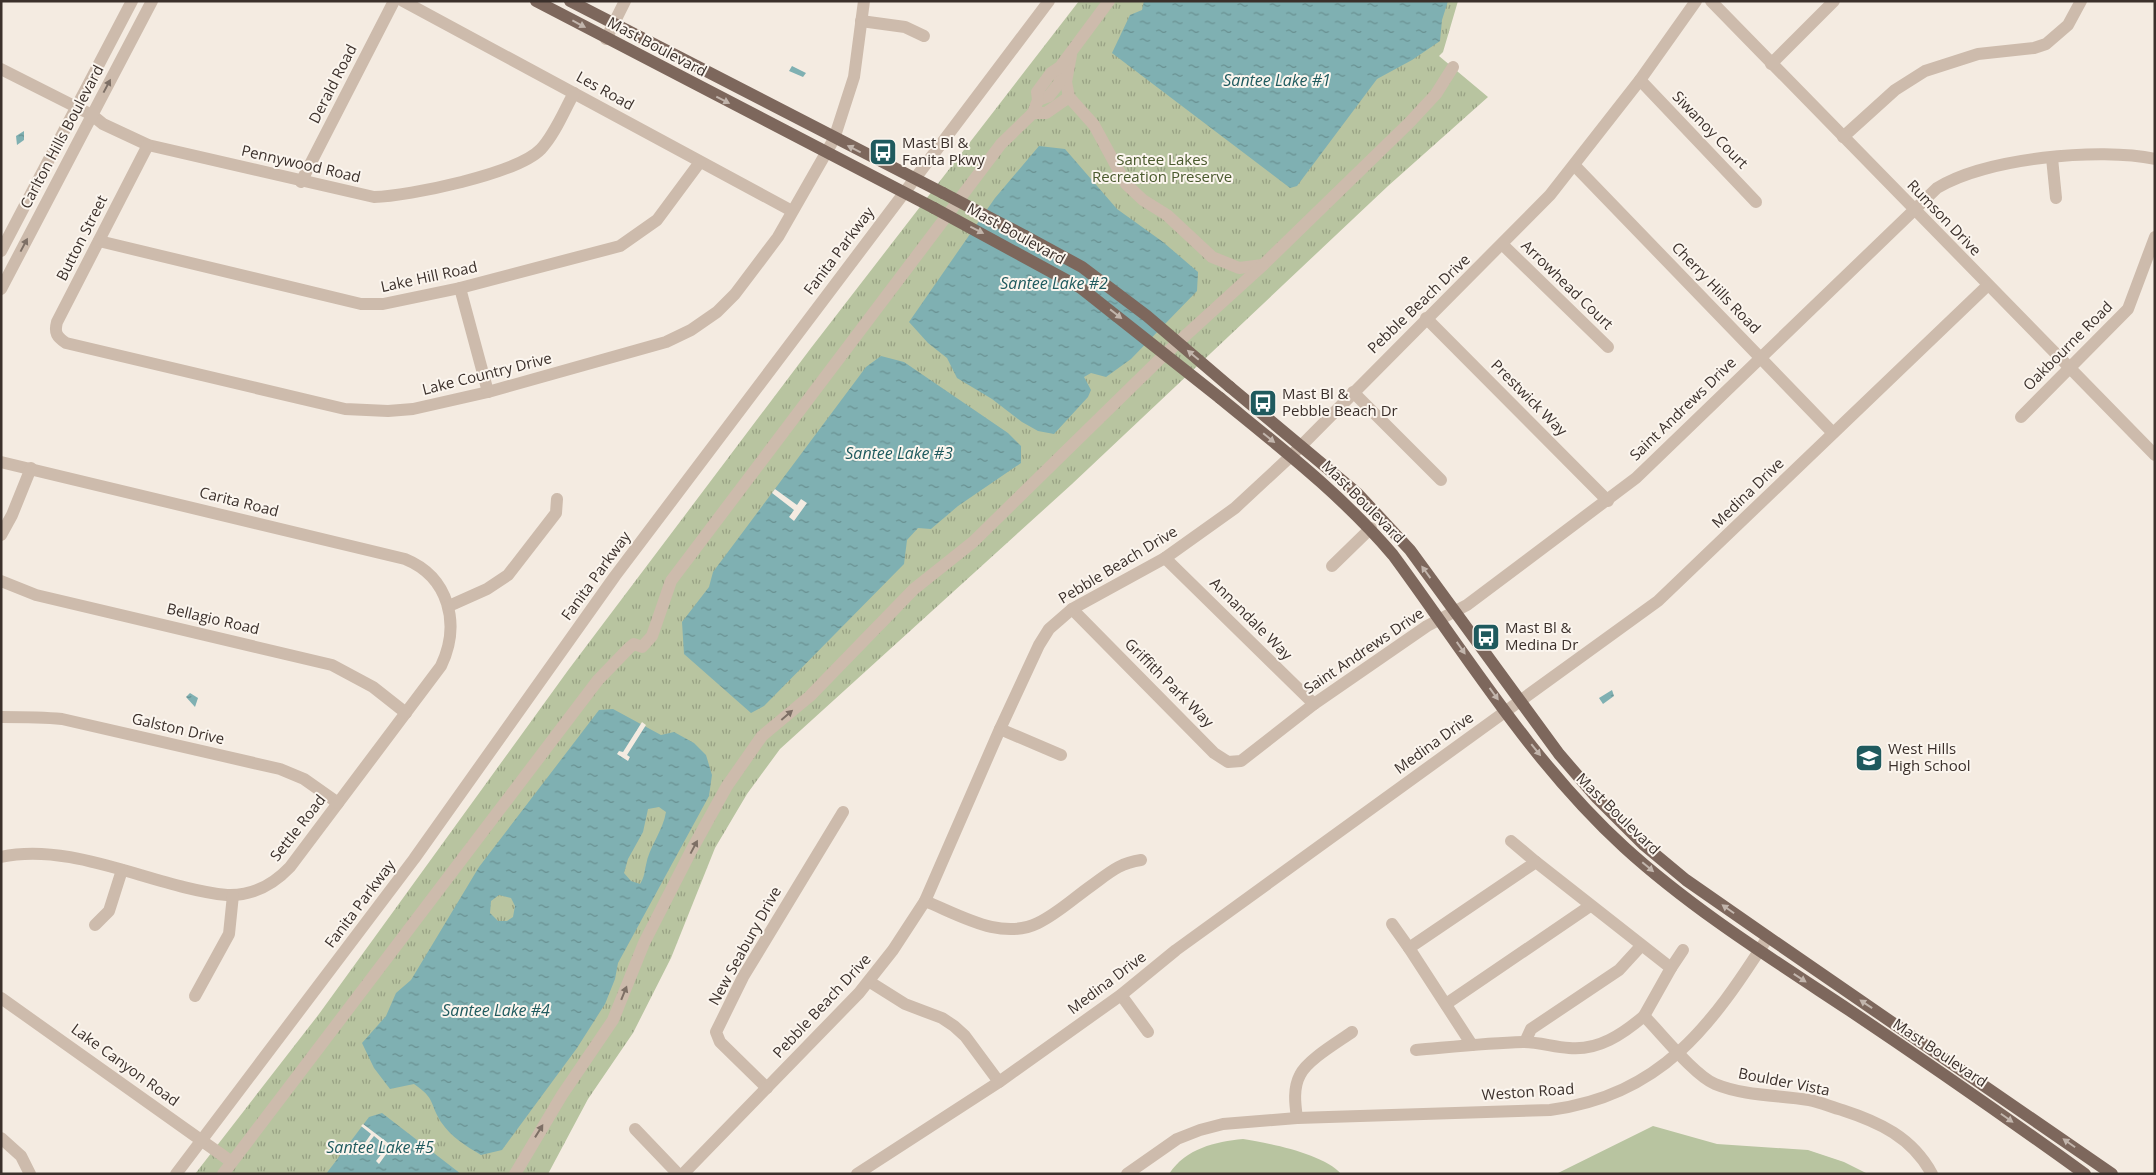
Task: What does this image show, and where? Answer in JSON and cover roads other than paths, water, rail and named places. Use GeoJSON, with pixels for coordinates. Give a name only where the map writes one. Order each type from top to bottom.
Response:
{"type":"FeatureCollection","features":[{"type":"Feature","properties":{"kind":"main road","name":"Mast Boulevard"},"geometry":{"type":"LineString","coordinates":[[536,1],[934,208],[1081,288],[1291,456],[1326,485],[1371,528],[1393,554],[1506,711],[1565,787],[1624,846],[1679,893],[1759,952],[1930,1064],[2085,1174]]}},
{"type":"Feature","properties":{"kind":"main road","name":"Mast Boulevard"},"geometry":{"type":"LineString","coordinates":[[570,1],[834,139],[943,193],[1082,267],[1146,316],[1302,445],[1356,493],[1410,550],[1560,754],[1598,798],[1644,845],[1686,880],[2112,1174]]}},
{"type":"Feature","properties":{"kind":"main road"},"geometry":{"type":"LineString","coordinates":[[1930,1064],[1946,1070],[1990,1098],[2008,1101]]}},
{"type":"Feature","properties":{"kind":"street","name":"Carlton Hills Boulevard"},"geometry":{"type":"LineString","coordinates":[[1,251],[132,1]]}},
{"type":"Feature","properties":{"kind":"street","name":"Carlton Hills Boulevard"},"geometry":{"type":"LineString","coordinates":[[1,289],[152,1]]}},
{"type":"Feature","properties":{"kind":"street","name":"Derald Road"},"geometry":{"type":"LineString","coordinates":[[301,182],[394,1]]}},
{"type":"Feature","properties":{"kind":"street","name":"Les Road"},"geometry":{"type":"LineString","coordinates":[[402,1],[792,211]]}},
{"type":"Feature","properties":{"kind":"street"},"geometry":{"type":"LineString","coordinates":[[606,39],[625,1]]}},
{"type":"Feature","properties":{"kind":"street","name":"Lake Country Drive"},"geometry":{"type":"LineString","coordinates":[[66,343],[345,409],[366,411],[413,409],[488,392],[647,348],[690,330],[717,312],[735,294],[778,237],[834,139],[854,77],[864,1]]}},
{"type":"Feature","properties":{"kind":"street","name":"Fanita Parkway"},"geometry":{"type":"LineString","coordinates":[[176,1174],[414,859],[615,576],[1049,1]]}},
{"type":"Feature","properties":{"kind":"street"},"geometry":{"type":"LineString","coordinates":[[223,1174],[598,680],[629,648],[634,644],[642,647],[652,636],[670,581],[1001,144],[1033,113],[1038,100],[1037,92],[1051,73],[1060,67],[1109,1]]}},
{"type":"Feature","properties":{"kind":"street","name":"Pebble Beach Drive"},"geometry":{"type":"LineString","coordinates":[[683,1174],[870,982],[925,901],[1000,729],[1039,644],[1049,629],[1072,609],[1165,558],[1235,508],[1291,456],[1426,318],[1503,245],[1575,166],[1640,80],[1696,1]]}},
{"type":"Feature","properties":{"kind":"street","name":"Rumson Drive"},"geometry":{"type":"LineString","coordinates":[[1711,1],[1987,286],[2070,367],[2155,455]]}},
{"type":"Feature","properties":{"kind":"street"},"geometry":{"type":"LineString","coordinates":[[1771,64],[1834,1]]}},
{"type":"Feature","properties":{"kind":"street"},"geometry":{"type":"LineString","coordinates":[[1843,137],[1895,90],[1925,72],[1978,54],[2034,48],[2046,44],[2068,25],[2081,1]]}},
{"type":"Feature","properties":{"kind":"street"},"geometry":{"type":"LineString","coordinates":[[861,21],[904,27],[924,36]]}},
{"type":"Feature","properties":{"kind":"street"},"geometry":{"type":"LineString","coordinates":[[1072,50],[1066,82],[1069,96],[1094,125],[1126,184],[1143,200],[1167,215],[1212,257],[1239,268],[1263,265]]}},
{"type":"Feature","properties":{"kind":"street"},"geometry":{"type":"LineString","coordinates":[[515,1174],[562,1094],[613,1020],[644,943],[691,851],[727,786],[762,736],[810,696],[914,589],[973,542],[1163,356],[1263,265],[1410,122],[1436,94],[1453,67]]}},
{"type":"Feature","properties":{"kind":"street","name":"Pennywood Road"},"geometry":{"type":"LineString","coordinates":[[1,69],[92,115],[103,124],[148,145],[353,194],[392,196],[510,168],[540,150],[574,93]]}},
{"type":"Feature","properties":{"kind":"street","name":"Siwanoy Court"},"geometry":{"type":"LineString","coordinates":[[1640,80],[1756,202]]}},
{"type":"Feature","properties":{"kind":"street"},"geometry":{"type":"LineString","coordinates":[[1033,113],[1046,113],[1069,96]]}},
{"type":"Feature","properties":{"kind":"street","name":"Button Street"},"geometry":{"type":"LineString","coordinates":[[66,343],[58,337],[55,330],[57,322],[148,145]]}},
{"type":"Feature","properties":{"kind":"street","name":"Saint Andrews Drive"},"geometry":{"type":"LineString","coordinates":[[1248,755],[1314,704],[1440,619],[1455,612],[1608,501],[1636,478],[1938,188],[1964,174],[1982,169],[2052,158],[2131,154],[2155,159]]}},
{"type":"Feature","properties":{"kind":"street"},"geometry":{"type":"LineString","coordinates":[[2052,158],[2056,198]]}},
{"type":"Feature","properties":{"kind":"street","name":"Lake Hill Road"},"geometry":{"type":"LineString","coordinates":[[99,241],[361,304],[383,304],[460,288],[620,246],[657,220],[700,162]]}},
{"type":"Feature","properties":{"kind":"street","name":"Cherry Hills Road"},"geometry":{"type":"LineString","coordinates":[[1575,166],[1833,432]]}},
{"type":"Feature","properties":{"kind":"street","name":"Oakbourne Road"},"geometry":{"type":"LineString","coordinates":[[2021,417],[2128,309],[2155,237]]}},
{"type":"Feature","properties":{"kind":"street","name":"Arrowhead Court"},"geometry":{"type":"LineString","coordinates":[[1503,245],[1608,347]]}},
{"type":"Feature","properties":{"kind":"street","name":"Medina Drive"},"geometry":{"type":"LineString","coordinates":[[857,1174],[999,1082],[1120,995],[1176,950],[1658,601],[1987,286]]}},
{"type":"Feature","properties":{"kind":"street"},"geometry":{"type":"LineString","coordinates":[[460,288],[488,392]]}},
{"type":"Feature","properties":{"kind":"street","name":"Prestwick Way"},"geometry":{"type":"LineString","coordinates":[[1426,318],[1608,501]]}},
{"type":"Feature","properties":{"kind":"street"},"geometry":{"type":"LineString","coordinates":[[1352,392],[1441,480]]}},
{"type":"Feature","properties":{"kind":"street","name":"Carita Road"},"geometry":{"type":"LineString","coordinates":[[1,462],[404,559],[420,566],[434,579],[448,606]]}},
{"type":"Feature","properties":{"kind":"street"},"geometry":{"type":"LineString","coordinates":[[1,535],[12,515],[31,468]]}},
{"type":"Feature","properties":{"kind":"street"},"geometry":{"type":"LineString","coordinates":[[448,606],[487,589],[508,575],[556,514],[557,499]]}},
{"type":"Feature","properties":{"kind":"street"},"geometry":{"type":"LineString","coordinates":[[1332,566],[1371,528]]}},
{"type":"Feature","properties":{"kind":"street","name":"Annandale Way"},"geometry":{"type":"LineString","coordinates":[[1165,558],[1314,704]]}},
{"type":"Feature","properties":{"kind":"street","name":"Bellagio Road"},"geometry":{"type":"LineString","coordinates":[[1,581],[36,594],[332,666],[373,687],[406,713]]}},
{"type":"Feature","properties":{"kind":"street","name":"Settle Road"},"geometry":{"type":"LineString","coordinates":[[1,857],[41,853],[221,894],[233,895],[260,889],[284,874],[406,713],[445,658],[451,632],[448,606]]}},
{"type":"Feature","properties":{"kind":"street","name":"Griffith Park Way"},"geometry":{"type":"LineString","coordinates":[[1072,609],[1221,758],[1237,762],[1248,755]]}},
{"type":"Feature","properties":{"kind":"street","name":"Galston Drive"},"geometry":{"type":"LineString","coordinates":[[1,717],[18,718],[34,716],[62,719],[280,769],[304,779],[338,803]]}},
{"type":"Feature","properties":{"kind":"street"},"geometry":{"type":"LineString","coordinates":[[1000,729],[1061,755]]}},
{"type":"Feature","properties":{"kind":"street","name":"New Seabury Drive"},"geometry":{"type":"LineString","coordinates":[[767,1088],[720,1042],[716,1032],[743,977],[843,812]]}},
{"type":"Feature","properties":{"kind":"street"},"geometry":{"type":"LineString","coordinates":[[1511,841],[1590,906],[1671,968]]}},
{"type":"Feature","properties":{"kind":"street"},"geometry":{"type":"LineString","coordinates":[[925,901],[987,926],[1002,929],[1018,929],[1044,919],[1124,862],[1141,860]]}},
{"type":"Feature","properties":{"kind":"street"},"geometry":{"type":"LineString","coordinates":[[1409,948],[1536,862]]}},
{"type":"Feature","properties":{"kind":"street"},"geometry":{"type":"LineString","coordinates":[[95,925],[109,911],[122,870]]}},
{"type":"Feature","properties":{"kind":"street"},"geometry":{"type":"LineString","coordinates":[[195,996],[229,934],[233,895]]}},
{"type":"Feature","properties":{"kind":"street"},"geometry":{"type":"LineString","coordinates":[[1446,1004],[1590,906]]}},
{"type":"Feature","properties":{"kind":"street"},"geometry":{"type":"LineString","coordinates":[[1392,924],[1472,1045]]}},
{"type":"Feature","properties":{"kind":"street","name":"Weston Road"},"geometry":{"type":"LineString","coordinates":[[1127,1174],[1166,1145],[1200,1130],[1223,1124],[1297,1118],[1565,1108],[1597,1100],[1628,1088],[1643,1079],[1691,1042],[1727,1001],[1768,937]]}},
{"type":"Feature","properties":{"kind":"street"},"geometry":{"type":"LineString","coordinates":[[1526,1042],[1531,1029],[1619,970],[1641,946]]}},
{"type":"Feature","properties":{"kind":"street"},"geometry":{"type":"LineString","coordinates":[[1416,1050],[1526,1042],[1572,1048],[1588,1047],[1605,1042],[1620,1034],[1644,1016],[1683,950]]}},
{"type":"Feature","properties":{"kind":"street"},"geometry":{"type":"LineString","coordinates":[[870,982],[905,1004],[942,1018],[954,1026],[965,1036],[999,1082]]}},
{"type":"Feature","properties":{"kind":"street"},"geometry":{"type":"LineString","coordinates":[[1120,995],[1148,1032]]}},
{"type":"Feature","properties":{"kind":"street","name":"Lake Canyon Road"},"geometry":{"type":"LineString","coordinates":[[1,998],[229,1160]]}},
{"type":"Feature","properties":{"kind":"street","name":"Boulder Vista"},"geometry":{"type":"LineString","coordinates":[[1644,1016],[1695,1069],[1714,1084],[1742,1092],[1812,1100],[1883,1125],[1910,1144],[1932,1174]]}},
{"type":"Feature","properties":{"kind":"street"},"geometry":{"type":"LineString","coordinates":[[1297,1118],[1295,1099],[1300,1074],[1308,1065],[1352,1032]]}},
{"type":"Feature","properties":{"kind":"street"},"geometry":{"type":"LineString","coordinates":[[635,1129],[678,1174]]}},
{"type":"Feature","properties":{"kind":"street"},"geometry":{"type":"LineString","coordinates":[[1,1138],[21,1156],[30,1174]]}},
{"type":"Feature","properties":{"kind":"water","name":"Santee Lake #1"},"geometry":{"type":"Polygon","coordinates":[[[1144,1],[1448,1],[1442,20],[1440,41],[1412,60],[1377,79],[1297,186],[1290,188],[1112,53],[1130,15],[1142,10],[1144,1]]]}},
{"type":"Feature","properties":{"kind":"water"},"geometry":{"type":"Polygon","coordinates":[[[792,66],[806,73],[803,77],[789,71],[792,66]]]}},
{"type":"Feature","properties":{"kind":"water"},"geometry":{"type":"Polygon","coordinates":[[[24,131],[24,140],[17,145],[16,136],[24,131]]]}},
{"type":"Feature","properties":{"kind":"water","name":"Santee Lake #2"},"geometry":{"type":"Polygon","coordinates":[[[1039,146],[1065,149],[1117,209],[1163,242],[1198,272],[1197,291],[1131,359],[1106,377],[1091,373],[1084,377],[1091,390],[1088,397],[1054,434],[1038,431],[1022,422],[992,399],[957,378],[947,358],[928,343],[909,322],[995,198],[1039,146]]]}},
{"type":"Feature","properties":{"kind":"water","name":"Santee Lake #3"},"geometry":{"type":"Polygon","coordinates":[[[881,356],[904,362],[1008,433],[1021,446],[1021,463],[958,506],[931,529],[918,528],[907,540],[904,564],[764,706],[751,713],[684,654],[682,622],[709,587],[713,572],[866,367],[881,356]]]}},
{"type":"Feature","properties":{"kind":"water"},"geometry":{"type":"Polygon","coordinates":[[[1612,690],[1614,696],[1603,704],[1599,698],[1612,690]]]}},
{"type":"Feature","properties":{"kind":"water"},"geometry":{"type":"Polygon","coordinates":[[[190,693],[198,698],[195,707],[186,697],[190,693]]]}},
{"type":"Feature","properties":{"kind":"water","name":"Santee Lake #4"},"geometry":{"type":"Polygon","coordinates":[[[613,709],[661,735],[674,732],[694,743],[706,755],[712,775],[709,796],[618,963],[615,979],[605,1004],[577,1048],[502,1150],[481,1155],[464,1145],[449,1132],[437,1116],[429,1098],[421,1089],[414,1084],[390,1089],[374,1068],[362,1043],[386,1016],[396,993],[411,980],[479,867],[599,710],[613,709]],[[659,807],[648,809],[643,832],[628,859],[624,873],[631,881],[640,884],[666,812],[659,807]],[[499,895],[491,901],[490,913],[498,921],[507,921],[513,917],[515,906],[511,898],[499,895]]]}},
{"type":"Feature","properties":{"kind":"water","name":"Santee Lake #5"},"geometry":{"type":"Polygon","coordinates":[[[382,1113],[461,1174],[326,1174],[369,1117],[382,1113]]]}},
{"type":"Feature","properties":{"kind":"place","name":"Mast Bl & Fanita Pkwy"},"geometry":{"type":"Point","coordinates":[883,152]}},
{"type":"Feature","properties":{"kind":"place","name":"Mast Bl & Pebble Beach Dr"},"geometry":{"type":"Point","coordinates":[1263,403]}},
{"type":"Feature","properties":{"kind":"place","name":"Mast Bl & Medina Dr"},"geometry":{"type":"Point","coordinates":[1486,637]}},
{"type":"Feature","properties":{"kind":"place","name":"West Hills High School"},"geometry":{"type":"Point","coordinates":[1869,758]}},
{"type":"Feature","properties":{"kind":"park label","name":"Santee Lakes Recreation Preserve"},"geometry":{"type":"Point","coordinates":[1162,168]}}]}
